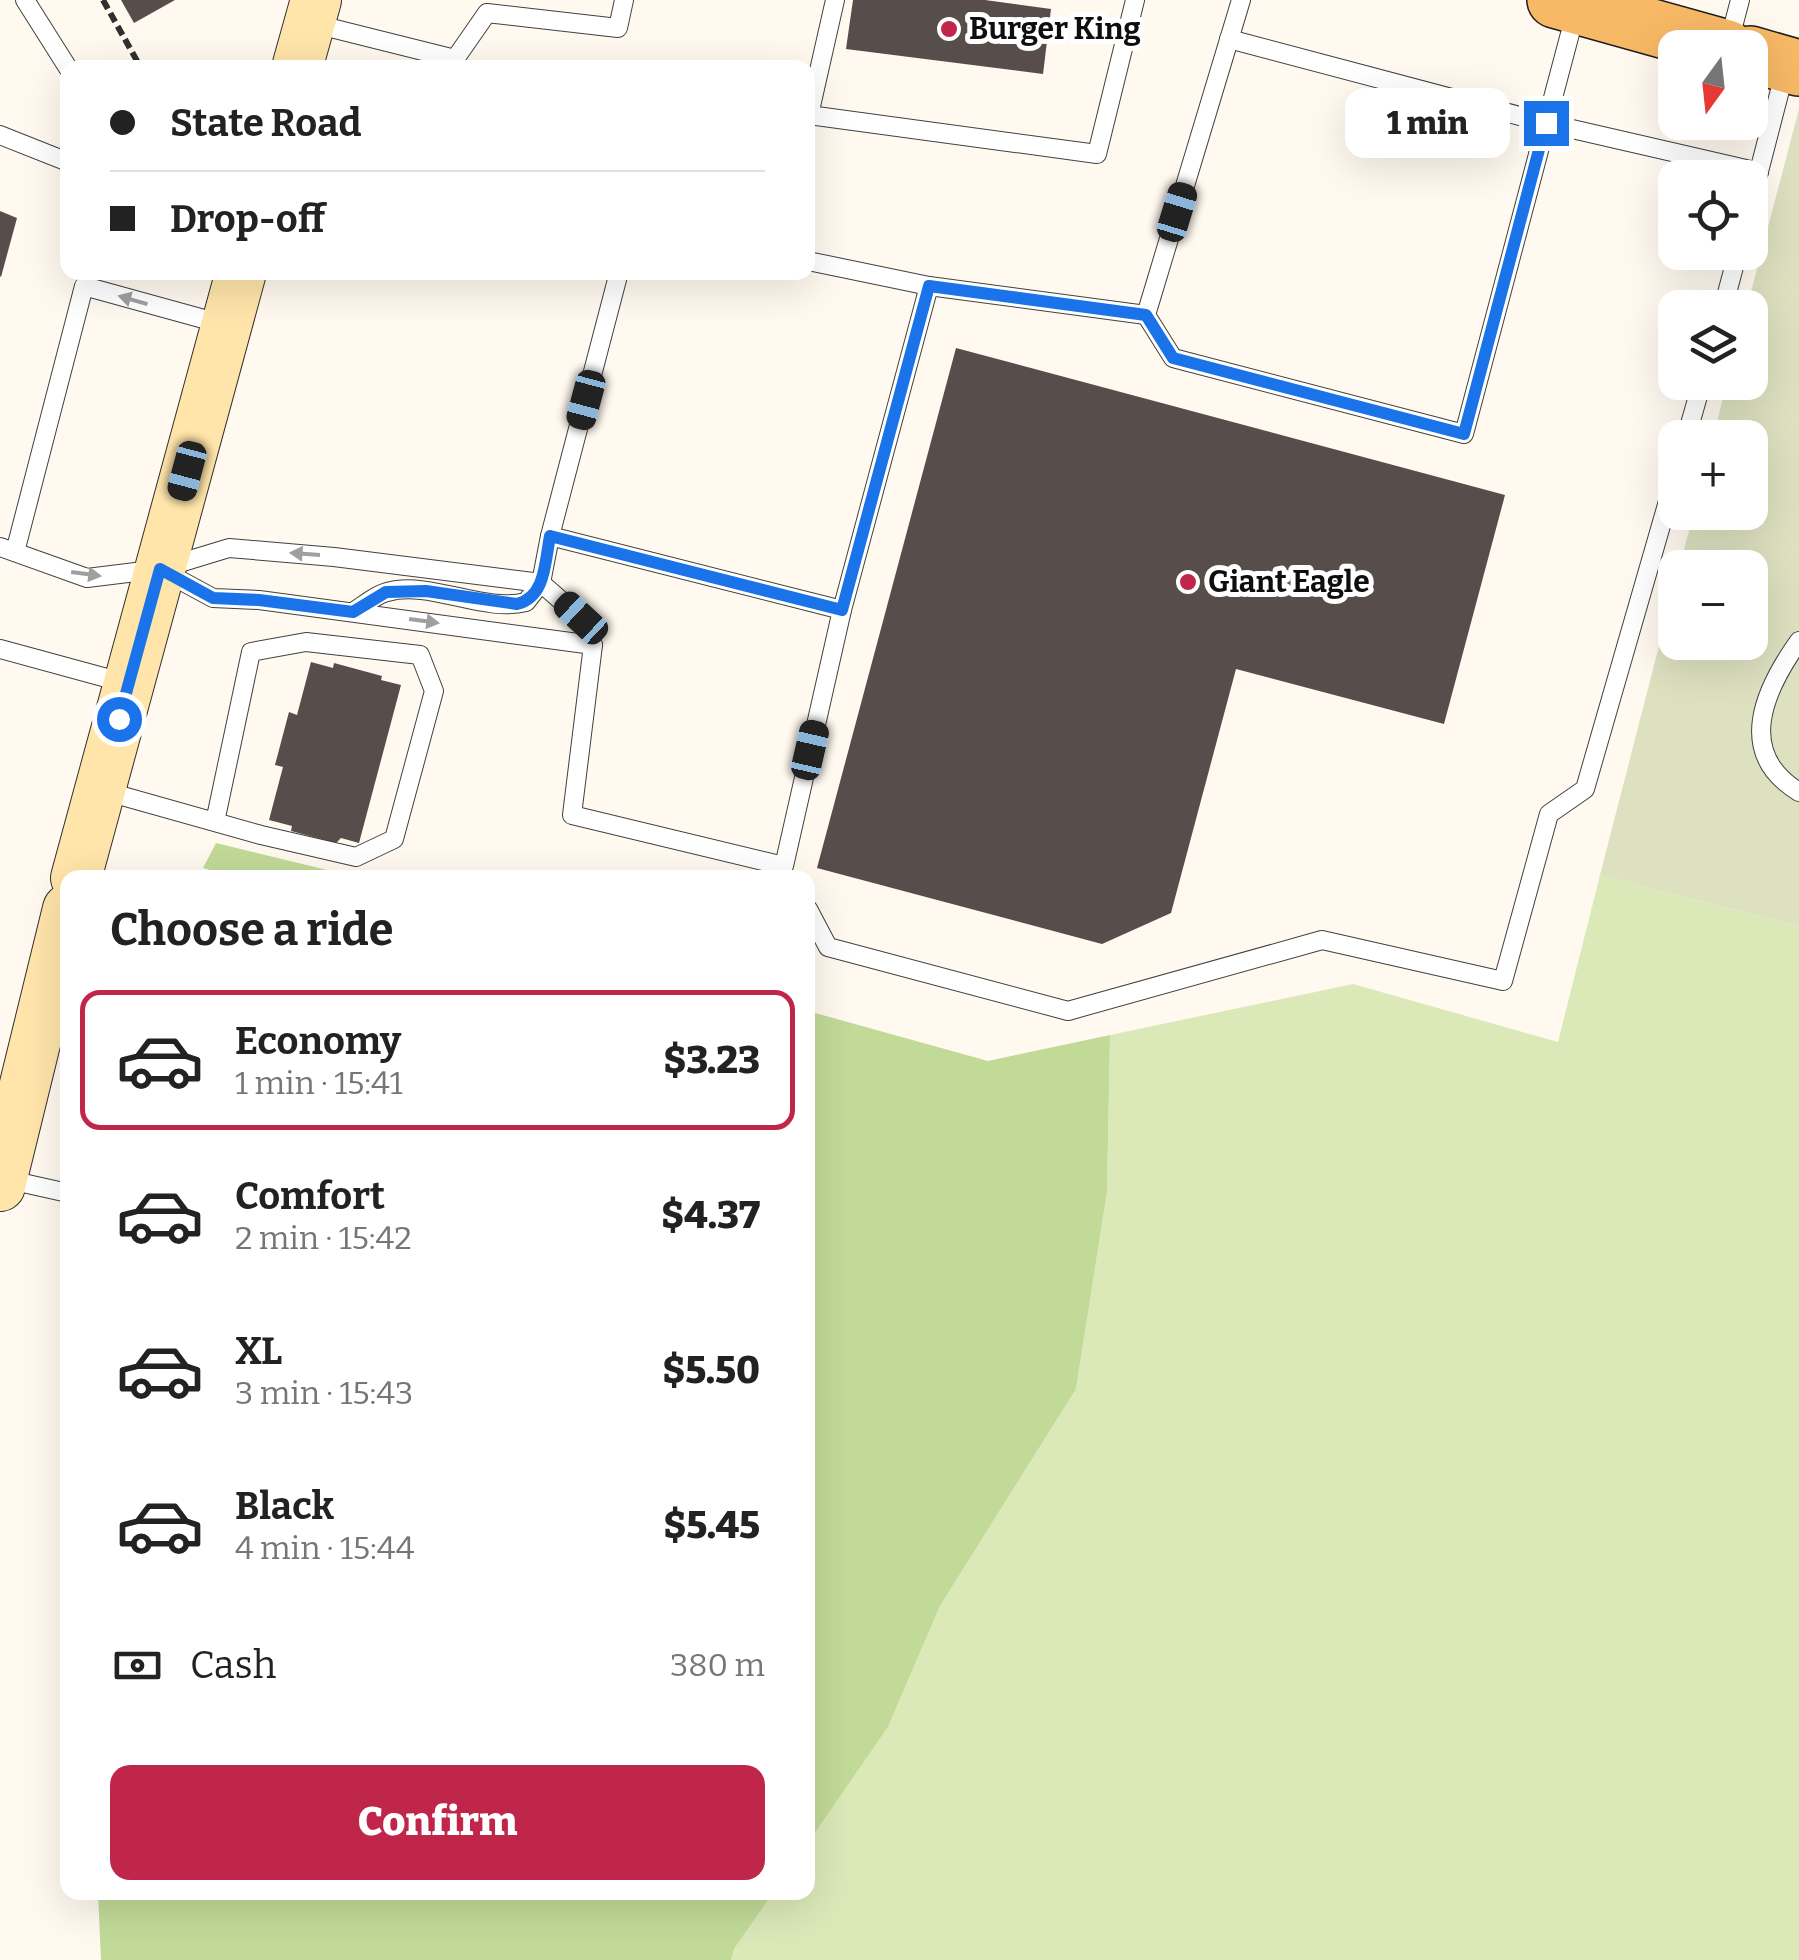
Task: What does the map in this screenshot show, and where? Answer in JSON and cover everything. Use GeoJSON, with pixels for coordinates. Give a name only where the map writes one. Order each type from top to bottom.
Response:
{"type":"FeatureCollection","features":[{"type":"Feature","properties":{"kind":"main road"},"geometry":{"type":"LineString","coordinates":[[1566,3],[1650,19],[1679,30]]}},
{"type":"Feature","properties":{"kind":"main road"},"geometry":{"type":"LineString","coordinates":[[78,870],[240,280]]}},
{"type":"Feature","properties":{"kind":"main road"},"geometry":{"type":"LineString","coordinates":[[1,1182],[60,942]]}},
{"type":"Feature","properties":{"kind":"lane"},"geometry":{"type":"LineString","coordinates":[[26,0],[63,60]]}},
{"type":"Feature","properties":{"kind":"lane"},"geometry":{"type":"LineString","coordinates":[[308,30],[455,59],[487,7],[618,28],[624,0]]}},
{"type":"Feature","properties":{"kind":"lane"},"geometry":{"type":"LineString","coordinates":[[815,89],[836,0]]}},
{"type":"Feature","properties":{"kind":"lane"},"geometry":{"type":"LineString","coordinates":[[815,116],[1097,154],[1135,0]]}},
{"type":"Feature","properties":{"kind":"lane"},"geometry":{"type":"LineString","coordinates":[[1240,0],[1146,315],[1173,358],[1464,434],[1546,123],[1566,3]]}},
{"type":"Feature","properties":{"kind":"lane"},"geometry":{"type":"LineString","coordinates":[[1732,30],[1740,0]]}},
{"type":"Feature","properties":{"kind":"lane"},"geometry":{"type":"LineString","coordinates":[[1229,39],[1546,123],[1707,160]]}},
{"type":"Feature","properties":{"kind":"lane"},"geometry":{"type":"LineString","coordinates":[[1761,160],[1779,62]]}},
{"type":"Feature","properties":{"kind":"lane"},"geometry":{"type":"LineString","coordinates":[[0,135],[60,159]]}},
{"type":"Feature","properties":{"kind":"lane"},"geometry":{"type":"LineString","coordinates":[[815,262],[929,286],[1146,315]]}},
{"type":"Feature","properties":{"kind":"lane"},"geometry":{"type":"LineString","coordinates":[[353,612],[386,592],[426,591],[526,602],[541,583],[617,280]]}},
{"type":"Feature","properties":{"kind":"lane"},"geometry":{"type":"LineString","coordinates":[[227,326],[84,286],[7,550],[87,578],[160,569],[228,548],[541,583],[581,618],[593,645],[572,815],[779,870]]}},
{"type":"Feature","properties":{"kind":"lane"},"geometry":{"type":"LineString","coordinates":[[787,870],[842,610],[929,286]]}},
{"type":"Feature","properties":{"kind":"lane"},"geometry":{"type":"LineString","coordinates":[[815,922],[828,947],[1068,1012],[1322,940],[1503,981],[1549,814],[1584,789],[1660,530]]}},
{"type":"Feature","properties":{"kind":"lane"},"geometry":{"type":"LineString","coordinates":[[550,536],[842,610]]}},
{"type":"Feature","properties":{"kind":"lane"},"geometry":{"type":"LineString","coordinates":[[160,569],[213,598],[259,600],[593,645]]}},
{"type":"Feature","properties":{"kind":"lane"},"geometry":{"type":"LineString","coordinates":[[1799,641],[1767,696],[1759,736],[1766,762],[1799,792]]}},
{"type":"Feature","properties":{"kind":"lane"},"geometry":{"type":"LineString","coordinates":[[100,790],[215,822],[356,857],[394,840],[434,691],[420,654],[306,642],[250,652],[215,822]]}},
{"type":"Feature","properties":{"kind":"lane"},"geometry":{"type":"LineString","coordinates":[[0,649],[129,684]]}},
{"type":"Feature","properties":{"kind":"lane"},"geometry":{"type":"LineString","coordinates":[[1,1182],[60,1192]]}},
{"type":"Feature","properties":{"kind":"path"},"geometry":{"type":"LineString","coordinates":[[103,0],[136,60]]}},
{"type":"Feature","properties":{"kind":"green space"},"geometry":{"type":"Polygon","coordinates":[[[1799,109],[1799,926],[1600,875],[1658,650],[1658,660],[1768,660],[1768,550],[1684,550],[1689,530],[1768,530],[1768,420],[1717,420],[1723,400],[1768,400],[1768,290],[1751,290],[1757,270],[1768,270],[1768,227],[1799,109]]]}},
{"type":"Feature","properties":{"kind":"green space"},"geometry":{"type":"Polygon","coordinates":[[[216,843],[327,870],[210,870],[203,868],[216,843]]]}},
{"type":"Feature","properties":{"kind":"green space"},"geometry":{"type":"Polygon","coordinates":[[[1600,875],[1799,926],[1799,1960],[731,1960],[734,1949],[768,1900],[815,1900],[815,1833],[888,1727],[940,1606],[1076,1389],[1107,1192],[1110,1035],[1353,984],[1558,1042],[1600,875]]]}},
{"type":"Feature","properties":{"kind":"green space"},"geometry":{"type":"Polygon","coordinates":[[[815,1013],[988,1061],[1110,1035],[1107,1192],[1076,1389],[940,1606],[888,1727],[815,1833],[815,1013]]]}},
{"type":"Feature","properties":{"kind":"green space"},"geometry":{"type":"Polygon","coordinates":[[[98,1900],[768,1900],[734,1949],[731,1960],[101,1960],[98,1900]]]}},
{"type":"Feature","properties":{"kind":"building"},"geometry":{"type":"Polygon","coordinates":[[[121,0],[175,0],[134,23],[121,0]]]}},
{"type":"Feature","properties":{"kind":"building","name":"Burger King"},"geometry":{"type":"Polygon","coordinates":[[[853,0],[985,0],[1051,9],[1043,74],[846,49],[853,0]]]}},
{"type":"Feature","properties":{"kind":"building"},"geometry":{"type":"Polygon","coordinates":[[[0,211],[17,218],[1,277],[0,276],[0,211]]]}},
{"type":"Feature","properties":{"kind":"building","name":"Giant Eagle"},"geometry":{"type":"Polygon","coordinates":[[[956,348],[1505,495],[1444,724],[1236,669],[1171,913],[1102,944],[817,868],[956,348]]]}},
{"type":"Feature","properties":{"kind":"building"},"geometry":{"type":"Polygon","coordinates":[[[311,662],[333,668],[334,663],[401,685],[359,843],[341,838],[336,843],[291,831],[292,826],[269,820],[283,767],[275,765],[289,712],[297,715],[311,662]]]}},
{"type":"Feature","properties":{"kind":"place","name":"Burger King"},"geometry":{"type":"Point","coordinates":[949,29]}},
{"type":"Feature","properties":{"kind":"place","name":"Giant Eagle"},"geometry":{"type":"Point","coordinates":[1188,582]}},
{"type":"Feature","properties":{"kind":"route"},"geometry":{"type":"LineString","coordinates":[[119,719],[160,569],[213,598],[353,612],[386,592],[426,591],[517,604],[526,602],[538,590],[550,536],[842,610],[929,286],[1146,315],[1173,358],[1464,434],[1546,123]]}}]}
